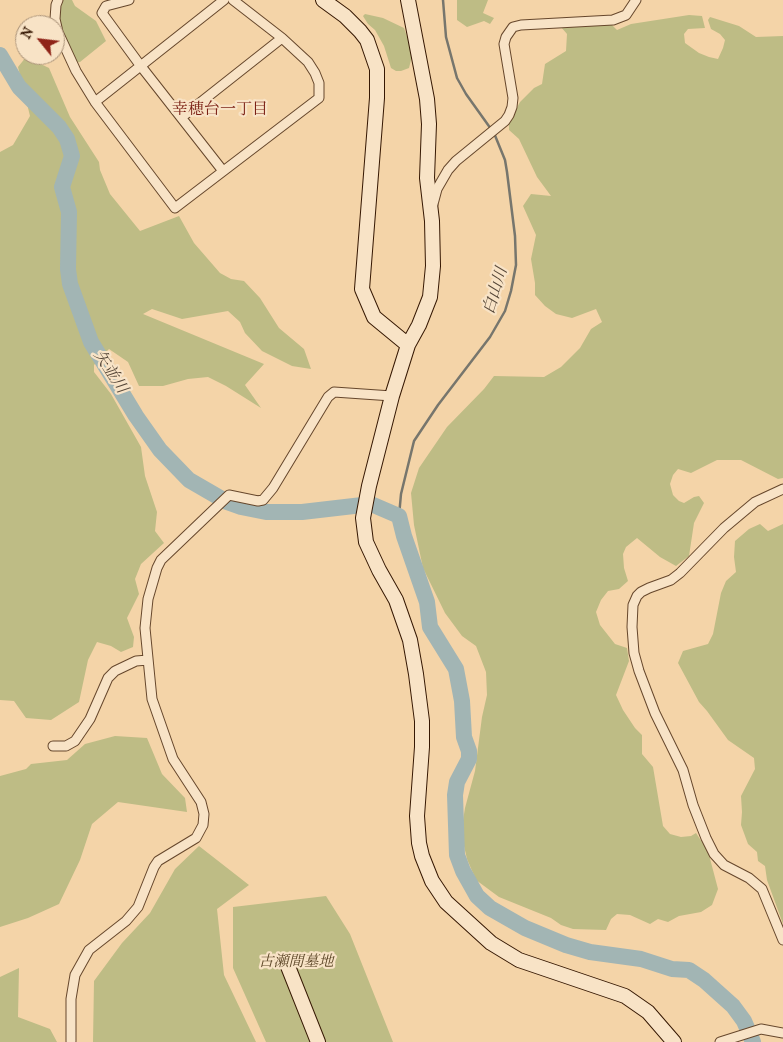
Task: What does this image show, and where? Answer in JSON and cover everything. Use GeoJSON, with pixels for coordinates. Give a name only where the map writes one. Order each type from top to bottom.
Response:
{"type":"FeatureCollection","features":[{"type":"Feature","properties":{"kind":"main road"},"geometry":{"type":"LineString","coordinates":[[323,0],[346,16],[360,31],[367,40],[377,69],[377,98],[362,289],[374,317],[408,344]]}},
{"type":"Feature","properties":{"kind":"main road"},"geometry":{"type":"LineString","coordinates":[[408,0],[427,99],[429,143],[427,178],[432,221],[433,266],[430,297],[408,344],[392,396],[369,486],[363,518],[366,542],[396,600],[410,640],[422,721],[417,816],[419,843],[426,869],[446,902],[486,939],[506,954],[531,965],[600,986],[625,996],[648,1012],[674,1042]]}},
{"type":"Feature","properties":{"kind":"main road"},"geometry":{"type":"LineString","coordinates":[[287,964],[318,1042]]}},
{"type":"Feature","properties":{"kind":"street"},"geometry":{"type":"LineString","coordinates":[[58,0],[55,19],[58,32],[76,71],[95,102],[175,208],[319,98],[319,83],[308,62],[282,38],[233,0]]}},
{"type":"Feature","properties":{"kind":"street"},"geometry":{"type":"LineString","coordinates":[[129,0],[106,6],[102,13],[140,66],[223,171]]}},
{"type":"Feature","properties":{"kind":"street"},"geometry":{"type":"LineString","coordinates":[[95,102],[224,0]]}},
{"type":"Feature","properties":{"kind":"street"},"geometry":{"type":"LineString","coordinates":[[432,221],[432,205],[437,189],[448,170],[509,116],[513,98],[504,44],[506,37],[513,27],[520,25],[614,20],[626,15],[636,0]]}},
{"type":"Feature","properties":{"kind":"street"},"geometry":{"type":"LineString","coordinates":[[182,117],[282,38]]}},
{"type":"Feature","properties":{"kind":"street"},"geometry":{"type":"LineString","coordinates":[[71,1041],[71,999],[75,975],[89,950],[126,921],[138,907],[158,861],[196,838],[203,825],[204,814],[201,802],[173,759],[152,699],[145,628],[148,599],[157,568],[161,560],[229,495],[258,501],[263,500],[328,396],[334,392],[392,396]]}},
{"type":"Feature","properties":{"kind":"street"},"geometry":{"type":"LineString","coordinates":[[783,490],[755,502],[724,528],[680,574],[671,580],[641,592],[633,606],[632,633],[634,654],[645,687],[683,770],[693,805],[706,838],[714,854],[724,865],[749,878],[762,889],[783,940]]}},
{"type":"Feature","properties":{"kind":"street"},"geometry":{"type":"LineString","coordinates":[[53,746],[66,746],[75,741],[90,719],[108,678],[115,671],[136,661],[148,660]]}},
{"type":"Feature","properties":{"kind":"street"},"geometry":{"type":"LineString","coordinates":[[720,1042],[761,1029],[783,1033]]}},
{"type":"Feature","properties":{"kind":"green space"},"geometry":{"type":"Polygon","coordinates":[[[63,0],[72,0],[75,6],[96,21],[106,41],[80,62],[72,64],[65,49],[65,15],[59,15],[63,0]]]}},
{"type":"Feature","properties":{"kind":"green space"},"geometry":{"type":"Polygon","coordinates":[[[457,0],[488,0],[483,13],[494,18],[490,24],[484,21],[467,27],[457,20],[457,0]]]}},
{"type":"Feature","properties":{"kind":"green space"},"geometry":{"type":"Polygon","coordinates":[[[365,14],[383,18],[404,28],[411,48],[409,68],[396,71],[391,68],[384,46],[375,30],[363,16],[365,14]]]}},
{"type":"Feature","properties":{"kind":"green space"},"geometry":{"type":"Polygon","coordinates":[[[689,15],[702,16],[705,28],[688,29],[684,34],[685,43],[699,53],[709,57],[718,59],[725,40],[720,34],[711,29],[708,20],[710,17],[739,26],[756,37],[783,36],[783,478],[778,479],[741,460],[717,460],[691,473],[678,469],[673,475],[670,484],[673,495],[684,503],[699,496],[704,503],[694,523],[689,556],[676,566],[660,557],[637,538],[626,547],[623,554],[624,568],[628,581],[619,589],[608,591],[601,600],[596,612],[600,625],[615,644],[627,648],[629,661],[616,695],[623,710],[642,735],[642,754],[653,767],[663,826],[670,834],[681,837],[691,836],[696,833],[708,851],[718,889],[712,905],[701,912],[679,916],[668,922],[658,919],[650,924],[630,915],[617,914],[611,919],[606,930],[573,929],[499,897],[476,880],[467,859],[461,833],[465,808],[475,771],[482,717],[487,695],[486,672],[476,646],[462,636],[445,613],[423,568],[414,525],[411,493],[419,468],[447,427],[494,376],[544,377],[561,367],[580,348],[591,329],[602,322],[596,309],[572,318],[556,314],[535,295],[531,259],[536,235],[523,206],[531,194],[551,196],[537,177],[519,139],[509,130],[509,122],[520,102],[534,88],[542,84],[545,64],[566,51],[567,34],[561,27],[611,24],[617,30],[631,24],[689,15]]]}},
{"type":"Feature","properties":{"kind":"green space"},"geometry":{"type":"Polygon","coordinates":[[[20,65],[43,65],[49,68],[70,117],[99,162],[100,170],[110,194],[140,231],[179,216],[194,243],[220,273],[231,279],[244,281],[260,298],[279,328],[304,349],[311,369],[292,366],[262,351],[245,333],[240,322],[228,311],[182,319],[152,309],[143,314],[264,364],[245,385],[261,408],[208,377],[188,379],[163,386],[139,386],[128,362],[109,349],[94,365],[94,372],[111,394],[141,447],[145,476],[157,512],[155,531],[164,543],[141,564],[135,579],[139,594],[127,618],[134,637],[133,647],[121,652],[111,646],[97,642],[88,660],[79,702],[51,720],[26,718],[14,701],[0,700],[0,152],[13,145],[30,116],[18,67],[20,65]]]}},
{"type":"Feature","properties":{"kind":"green space"},"geometry":{"type":"Polygon","coordinates":[[[760,524],[768,531],[783,524],[783,924],[767,880],[765,866],[758,861],[757,852],[748,844],[741,825],[741,796],[755,769],[754,758],[728,740],[699,702],[678,663],[683,651],[708,644],[713,634],[721,593],[726,581],[736,572],[734,557],[735,541],[749,529],[760,524]]]}},
{"type":"Feature","properties":{"kind":"green space"},"geometry":{"type":"Polygon","coordinates":[[[115,736],[147,738],[162,774],[185,798],[187,812],[118,802],[92,824],[80,860],[59,904],[28,918],[0,927],[0,776],[26,769],[31,764],[67,760],[85,744],[115,736]]]}},
{"type":"Feature","properties":{"kind":"green space"},"geometry":{"type":"Polygon","coordinates":[[[199,846],[249,885],[217,909],[224,975],[256,1042],[93,1042],[94,981],[122,943],[150,913],[175,869],[199,846]]]}},
{"type":"Feature","properties":{"kind":"green space","name":"古瀬間墓地"},"geometry":{"type":"Polygon","coordinates":[[[326,896],[350,934],[393,1042],[266,1042],[233,968],[233,907],[326,896]]]}},
{"type":"Feature","properties":{"kind":"green space"},"geometry":{"type":"Polygon","coordinates":[[[19,968],[18,1017],[50,1029],[57,1042],[0,1042],[0,977],[19,968]]]}},
{"type":"Feature","properties":{"kind":"waterway","name":"白山川"},"geometry":{"type":"LineString","coordinates":[[443,0],[446,37],[457,78],[491,129]]}},
{"type":"Feature","properties":{"kind":"waterway","name":"矢並川"},"geometry":{"type":"LineString","coordinates":[[0,55],[19,87],[59,127],[67,139],[72,156],[62,187],[69,212],[68,269],[70,284],[91,342],[136,416],[160,450],[189,480],[227,502],[241,507],[266,512],[302,512],[371,504],[399,516],[427,602],[430,627],[456,669],[462,701],[464,737],[469,751],[469,759],[457,782],[455,795],[457,855],[463,871],[477,896],[490,908],[525,928],[566,945],[590,952],[641,959],[672,969],[689,970],[704,980],[733,1006],[744,1021],[753,1042]]}},
{"type":"Feature","properties":{"kind":"waterway","name":"白山川"},"geometry":{"type":"LineString","coordinates":[[399,516],[401,494],[414,441],[438,405],[490,337],[505,311],[511,291],[516,265],[515,236],[505,160],[494,133]]}},
{"type":"Feature","properties":{"kind":"district","name":"幸穂台一丁目"},"geometry":{"type":"Point","coordinates":[220,110]}}]}
